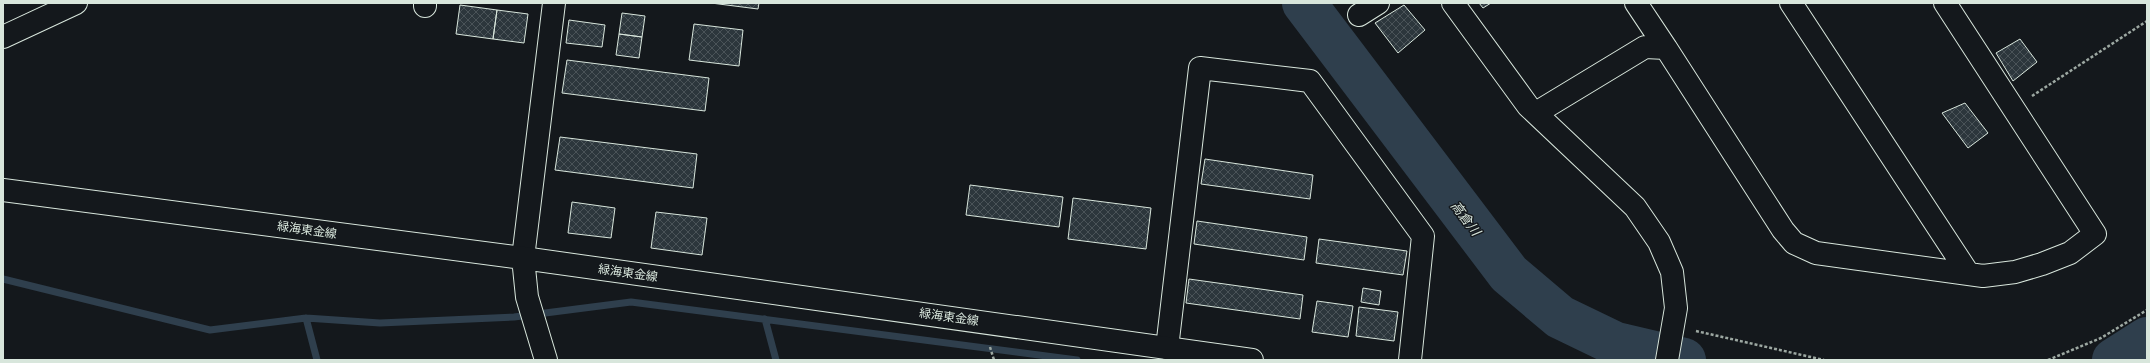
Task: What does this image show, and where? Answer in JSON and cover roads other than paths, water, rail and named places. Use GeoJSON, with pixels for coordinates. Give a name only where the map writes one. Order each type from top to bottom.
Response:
{"type":"FeatureCollection","features":[{"type":"Feature","properties":{"kind":"street"},"geometry":{"type":"LineString","coordinates":[[3,37],[76,3]]}},
{"type":"Feature","properties":{"kind":"street"},"geometry":{"type":"LineString","coordinates":[[546,360],[527,297],[523,258],[554,3]]}},
{"type":"Feature","properties":{"kind":"street"},"geometry":{"type":"LineString","coordinates":[[1359,15],[1378,3]]}},
{"type":"Feature","properties":{"kind":"street"},"geometry":{"type":"LineString","coordinates":[[1453,3],[1528,106],[1635,207],[1659,242],[1672,272],[1676,308],[1667,360]]}},
{"type":"Feature","properties":{"kind":"street"},"geometry":{"type":"LineString","coordinates":[[1636,3],[1783,230],[1794,243],[1816,253],[1983,276],[2016,272],[2070,253],[2095,234],[1945,3]]}},
{"type":"Feature","properties":{"kind":"street"},"geometry":{"type":"LineString","coordinates":[[1791,3],[1968,273]]}},
{"type":"Feature","properties":{"kind":"street"},"geometry":{"type":"LineString","coordinates":[[1536,113],[1645,47],[1666,48]]}},
{"type":"Feature","properties":{"kind":"street"},"geometry":{"type":"LineString","coordinates":[[1167,348],[1200,68],[1310,81],[1424,236],[1410,360]]}},
{"type":"Feature","properties":{"kind":"street","name":"緑海東金線"},"geometry":{"type":"LineString","coordinates":[[3,190],[523,258],[1252,360]]}},
{"type":"Feature","properties":{"kind":"waterway","name":"高倉川"},"geometry":{"type":"LineString","coordinates":[[1304,3],[1509,274],[1560,317],[1616,344],[1684,360]]}},
{"type":"Feature","properties":{"kind":"waterway"},"geometry":{"type":"LineString","coordinates":[[3,279],[210,330],[306,318]]}},
{"type":"Feature","properties":{"kind":"waterway"},"geometry":{"type":"LineString","coordinates":[[317,360],[306,318],[380,323],[514,317],[631,302],[1077,360]]}},
{"type":"Feature","properties":{"kind":"waterway"},"geometry":{"type":"LineString","coordinates":[[765,319],[776,360]]}},
{"type":"Feature","properties":{"kind":"waterway","name":"高倉川"},"geometry":{"type":"LineString","coordinates":[[2114,360],[2147,339]]}}]}
